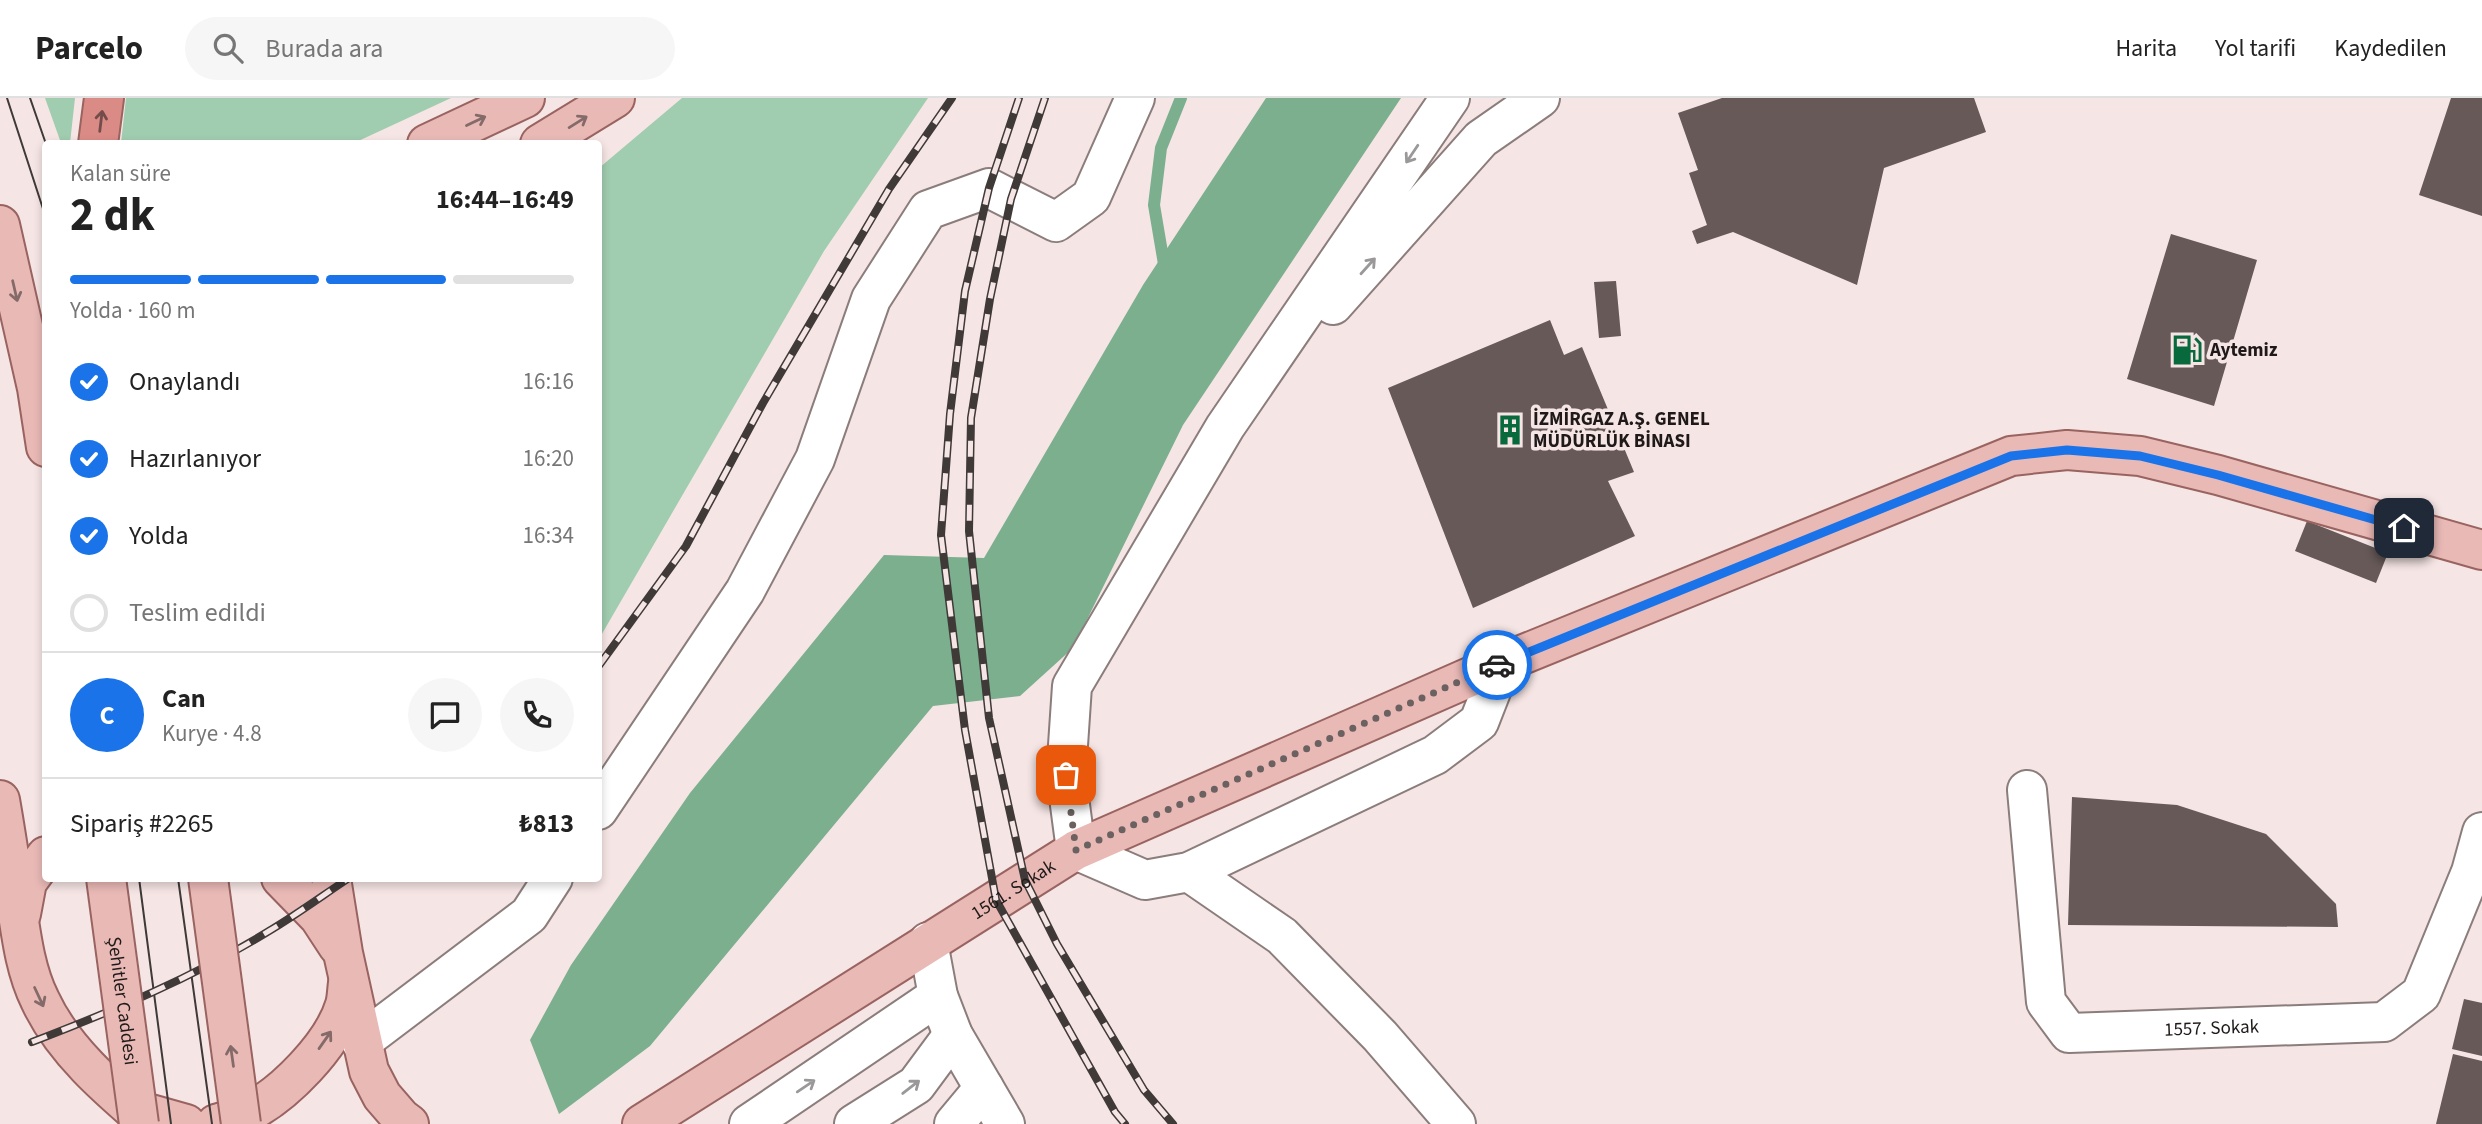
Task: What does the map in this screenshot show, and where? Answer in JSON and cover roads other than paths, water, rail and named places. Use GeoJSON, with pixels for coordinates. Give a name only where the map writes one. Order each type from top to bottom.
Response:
{"type":"FeatureCollection","features":[{"type":"Feature","properties":{"kind":"highway"},"geometry":{"type":"LineString","coordinates":[[99,140],[104,98]]}},
{"type":"Feature","properties":{"kind":"main road"},"geometry":{"type":"LineString","coordinates":[[436,140],[525,98]]}},
{"type":"Feature","properties":{"kind":"main road"},"geometry":{"type":"LineString","coordinates":[[547,140],[615,98]]}},
{"type":"Feature","properties":{"kind":"main road"},"geometry":{"type":"LineString","coordinates":[[0,225],[42,421]]}},
{"type":"Feature","properties":{"kind":"main road","name":"1561. Sokak"},"geometry":{"type":"LineString","coordinates":[[642,1124],[1076,850],[1502,663],[2011,456],[2067,450],[2140,456],[2218,475],[2482,550]]}},
{"type":"Feature","properties":{"kind":"main road"},"geometry":{"type":"LineString","coordinates":[[0,800],[29,973],[40,1001],[59,1032],[102,1082],[137,1116],[147,1113],[186,1124]]}},
{"type":"Feature","properties":{"kind":"main road"},"geometry":{"type":"LineString","coordinates":[[21,932],[22,902],[27,882],[42,861]]}},
{"type":"Feature","properties":{"kind":"main road","name":"Şehitler Caddesi"},"geometry":{"type":"LineString","coordinates":[[107,882],[137,1116]]}},
{"type":"Feature","properties":{"kind":"main road"},"geometry":{"type":"LineString","coordinates":[[209,882],[241,1124]]}},
{"type":"Feature","properties":{"kind":"main road"},"geometry":{"type":"LineString","coordinates":[[215,1124],[247,1113],[284,1088],[306,1065],[337,1024],[345,1004],[346,967],[319,917],[285,882]]}},
{"type":"Feature","properties":{"kind":"main road"},"geometry":{"type":"LineString","coordinates":[[332,882],[346,967],[369,1071],[382,1096],[409,1124]]}},
{"type":"Feature","properties":{"kind":"lane"},"geometry":{"type":"LineString","coordinates":[[602,804],[745,591],[815,459],[871,299],[928,210],[989,188],[1056,222],[1091,197],[1135,98]]}},
{"type":"Feature","properties":{"kind":"lane"},"geometry":{"type":"LineString","coordinates":[[1450,98],[1225,426],[1072,687],[1066,775],[1076,850],[1145,880],[1189,872],[1435,755],[1479,722],[1502,663]]}},
{"type":"Feature","properties":{"kind":"lane"},"geometry":{"type":"LineString","coordinates":[[1225,426],[1481,139],[1540,98]]}},
{"type":"Feature","properties":{"kind":"lane","name":"1557. Sokak"},"geometry":{"type":"LineString","coordinates":[[2027,790],[2046,1002],[2069,1033],[2384,1022],[2421,994],[2477,874],[2482,832]]}},
{"type":"Feature","properties":{"kind":"lane"},"geometry":{"type":"LineString","coordinates":[[1189,872],[1282,936],[1380,1036],[1456,1124]]}},
{"type":"Feature","properties":{"kind":"lane"},"geometry":{"type":"LineString","coordinates":[[361,1042],[528,915],[550,882]]}},
{"type":"Feature","properties":{"kind":"lane"},"geometry":{"type":"LineString","coordinates":[[929,942],[938,996],[953,1035],[1005,1124]]}},
{"type":"Feature","properties":{"kind":"lane"},"geometry":{"type":"LineString","coordinates":[[749,1124],[938,996]]}},
{"type":"Feature","properties":{"kind":"lane"},"geometry":{"type":"LineString","coordinates":[[854,1124],[916,1085],[953,1035]]}},
{"type":"Feature","properties":{"kind":"lane"},"geometry":{"type":"LineString","coordinates":[[954,1124],[984,1088]]}},
{"type":"Feature","properties":{"kind":"waterway"},"geometry":{"type":"LineString","coordinates":[[1165,270],[1154,205],[1161,148],[1181,98]]}},
{"type":"Feature","properties":{"kind":"tram line"},"geometry":{"type":"LineString","coordinates":[[7,98],[42,206]]}},
{"type":"Feature","properties":{"kind":"tram line"},"geometry":{"type":"LineString","coordinates":[[30,98],[45,140]]}},
{"type":"Feature","properties":{"kind":"tram line"},"geometry":{"type":"LineString","coordinates":[[140,882],[171,1124]]}},
{"type":"Feature","properties":{"kind":"tram line"},"geometry":{"type":"LineString","coordinates":[[179,882],[212,1124]]}},
{"type":"Feature","properties":{"kind":"railway"},"geometry":{"type":"LineString","coordinates":[[602,662],[686,546],[763,403],[889,189],[952,98]]}},
{"type":"Feature","properties":{"kind":"railway"},"geometry":{"type":"LineString","coordinates":[[1019,98],[989,188],[965,291],[950,414],[941,535],[965,730],[996,900],[1115,1112],[1125,1124]]}},
{"type":"Feature","properties":{"kind":"railway"},"geometry":{"type":"LineString","coordinates":[[1045,98],[1011,199],[990,299],[971,418],[969,531],[989,718],[1025,880],[1057,944],[1144,1090],[1173,1124]]}},
{"type":"Feature","properties":{"kind":"railway"},"geometry":{"type":"LineString","coordinates":[[32,1042],[123,1005],[212,963],[279,925],[343,882]]}},
{"type":"Feature","properties":{"kind":"place","name":"Aytemiz"},"geometry":{"type":"Point","coordinates":[2187,350]}},
{"type":"Feature","properties":{"kind":"place","name":"İZMİRGAZ A.Ş. GENEL MÜDÜRLÜK BİNASI"},"geometry":{"type":"Point","coordinates":[1510,430]}}]}
